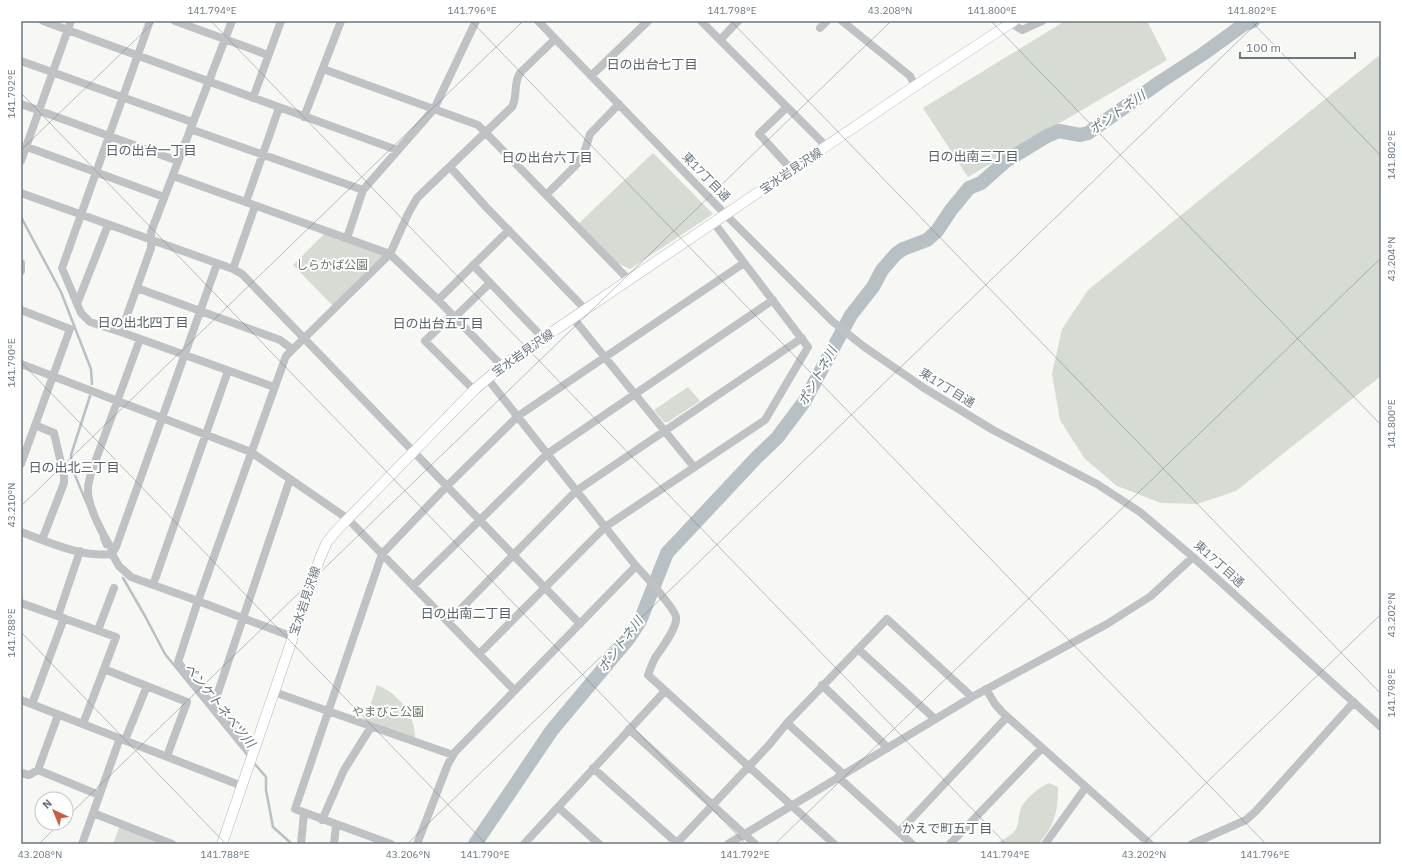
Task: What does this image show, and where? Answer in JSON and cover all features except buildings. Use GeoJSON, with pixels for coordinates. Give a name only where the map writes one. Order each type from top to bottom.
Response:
{"type":"FeatureCollection","features":[{"type":"Feature","properties":{"kind":"main road","name":"宝水岩見沢線"},"geometry":{"type":"LineString","coordinates":[[222,844],[325,546],[330,537],[474,390],[502,366],[915,86],[1013,22]]}},
{"type":"Feature","properties":{"kind":"street"},"geometry":{"type":"LineString","coordinates":[[43,21],[397,150]]}},
{"type":"Feature","properties":{"kind":"street"},"geometry":{"type":"LineString","coordinates":[[21,161],[71,21]]}},
{"type":"Feature","properties":{"kind":"street"},"geometry":{"type":"LineString","coordinates":[[150,21],[62,268],[81,313],[87,320],[274,387]]}},
{"type":"Feature","properties":{"kind":"street"},"geometry":{"type":"LineString","coordinates":[[175,21],[225,38],[268,55]]}},
{"type":"Feature","properties":{"kind":"street"},"geometry":{"type":"LineString","coordinates":[[121,332],[151,248],[151,232],[232,21]]}},
{"type":"Feature","properties":{"kind":"street"},"geometry":{"type":"LineString","coordinates":[[253,98],[281,21]]}},
{"type":"Feature","properties":{"kind":"street"},"geometry":{"type":"LineString","coordinates":[[304,117],[341,21]]}},
{"type":"Feature","properties":{"kind":"street"},"geometry":{"type":"LineString","coordinates":[[346,238],[363,190],[434,109],[476,21]]}},
{"type":"Feature","properties":{"kind":"street","name":"東17丁目通"},"geometry":{"type":"LineString","coordinates":[[538,21],[726,215],[832,321],[863,346],[924,388],[993,430],[1097,484],[1140,512],[1193,557],[1381,727]]}},
{"type":"Feature","properties":{"kind":"street"},"geometry":{"type":"LineString","coordinates":[[591,76],[648,21]]}},
{"type":"Feature","properties":{"kind":"street"},"geometry":{"type":"LineString","coordinates":[[701,21],[827,147]]}},
{"type":"Feature","properties":{"kind":"street"},"geometry":{"type":"LineString","coordinates":[[720,40],[738,21]]}},
{"type":"Feature","properties":{"kind":"street"},"geometry":{"type":"LineString","coordinates":[[820,28],[827,21]]}},
{"type":"Feature","properties":{"kind":"street"},"geometry":{"type":"LineString","coordinates":[[842,21],[910,76],[915,86]]}},
{"type":"Feature","properties":{"kind":"street"},"geometry":{"type":"LineString","coordinates":[[1013,22],[1022,30],[1042,21]]}},
{"type":"Feature","properties":{"kind":"street"},"geometry":{"type":"LineString","coordinates":[[253,753],[213,707],[178,662],[198,601],[286,356],[390,254],[412,204],[512,107],[515,102],[517,78],[520,73],[555,39]]}},
{"type":"Feature","properties":{"kind":"street"},"geometry":{"type":"LineString","coordinates":[[21,61],[123,98],[262,154],[363,190]]}},
{"type":"Feature","properties":{"kind":"street"},"geometry":{"type":"LineString","coordinates":[[323,69],[478,125],[629,280]]}},
{"type":"Feature","properties":{"kind":"street"},"geometry":{"type":"LineString","coordinates":[[21,104],[178,161]]}},
{"type":"Feature","properties":{"kind":"street"},"geometry":{"type":"LineString","coordinates":[[546,195],[578,163],[584,152],[590,134],[619,104]]}},
{"type":"Feature","properties":{"kind":"street"},"geometry":{"type":"LineString","coordinates":[[787,107],[759,134],[792,170]]}},
{"type":"Feature","properties":{"kind":"street"},"geometry":{"type":"LineString","coordinates":[[246,202],[279,108]]}},
{"type":"Feature","properties":{"kind":"street"},"geometry":{"type":"LineString","coordinates":[[27,147],[164,197]]}},
{"type":"Feature","properties":{"kind":"street"},"geometry":{"type":"LineString","coordinates":[[450,167],[585,310]]}},
{"type":"Feature","properties":{"kind":"street"},"geometry":{"type":"LineString","coordinates":[[173,176],[390,254],[438,300],[502,366]]}},
{"type":"Feature","properties":{"kind":"street"},"geometry":{"type":"LineString","coordinates":[[21,194],[232,269],[245,277],[580,624]]}},
{"type":"Feature","properties":{"kind":"street"},"geometry":{"type":"LineString","coordinates":[[232,269],[255,206]]}},
{"type":"Feature","properties":{"kind":"street"},"geometry":{"type":"LineString","coordinates":[[479,654],[605,527],[765,420],[808,347],[714,223]]}},
{"type":"Feature","properties":{"kind":"street"},"geometry":{"type":"LineString","coordinates":[[77,304],[108,225]]}},
{"type":"Feature","properties":{"kind":"street"},"geometry":{"type":"LineString","coordinates":[[438,300],[508,230]]}},
{"type":"Feature","properties":{"kind":"street"},"geometry":{"type":"LineString","coordinates":[[21,263],[21,271]]}},
{"type":"Feature","properties":{"kind":"street"},"geometry":{"type":"LineString","coordinates":[[391,844],[304,814],[294,809],[329,712],[382,554],[518,416],[744,263]]}},
{"type":"Feature","properties":{"kind":"street"},"geometry":{"type":"LineString","coordinates":[[112,552],[217,264]]}},
{"type":"Feature","properties":{"kind":"street"},"geometry":{"type":"LineString","coordinates":[[473,265],[543,338]]}},
{"type":"Feature","properties":{"kind":"street"},"geometry":{"type":"LineString","coordinates":[[474,390],[426,341],[490,283]]}},
{"type":"Feature","properties":{"kind":"street"},"geometry":{"type":"LineString","coordinates":[[137,288],[280,340],[292,349]]}},
{"type":"Feature","properties":{"kind":"street"},"geometry":{"type":"LineString","coordinates":[[414,586],[547,454],[772,300]]}},
{"type":"Feature","properties":{"kind":"street"},"geometry":{"type":"LineString","coordinates":[[21,310],[70,329],[21,464]]}},
{"type":"Feature","properties":{"kind":"street"},"geometry":{"type":"LineString","coordinates":[[573,318],[694,467]]}},
{"type":"Feature","properties":{"kind":"street"},"geometry":{"type":"LineString","coordinates":[[448,622],[576,491],[802,338]]}},
{"type":"Feature","properties":{"kind":"street"},"geometry":{"type":"LineString","coordinates":[[140,339],[91,473],[88,488],[90,501],[100,529],[118,566],[131,577],[243,617],[293,637]]}},
{"type":"Feature","properties":{"kind":"street"},"geometry":{"type":"LineString","coordinates":[[21,364],[251,452],[348,519],[514,690]]}},
{"type":"Feature","properties":{"kind":"street"},"geometry":{"type":"LineString","coordinates":[[153,585],[228,371]]}},
{"type":"Feature","properties":{"kind":"street"},"geometry":{"type":"LineString","coordinates":[[487,378],[675,613],[677,618],[673,629],[648,675],[831,843]]}},
{"type":"Feature","properties":{"kind":"street"},"geometry":{"type":"LineString","coordinates":[[35,425],[54,433],[64,476],[64,483],[42,540]]}},
{"type":"Feature","properties":{"kind":"street"},"geometry":{"type":"LineString","coordinates":[[213,707],[290,479]]}},
{"type":"Feature","properties":{"kind":"street"},"geometry":{"type":"LineString","coordinates":[[21,532],[80,551],[102,555],[112,552]]}},
{"type":"Feature","properties":{"kind":"street"},"geometry":{"type":"LineString","coordinates":[[32,704],[61,617],[80,551]]}},
{"type":"Feature","properties":{"kind":"street"},"geometry":{"type":"LineString","coordinates":[[728,844],[972,697],[1107,624],[1151,596],[1193,557]]}},
{"type":"Feature","properties":{"kind":"street"},"geometry":{"type":"LineString","coordinates":[[417,844],[448,764],[453,755],[514,690],[636,566]]}},
{"type":"Feature","properties":{"kind":"street"},"geometry":{"type":"LineString","coordinates":[[98,630],[114,588]]}},
{"type":"Feature","properties":{"kind":"street"},"geometry":{"type":"LineString","coordinates":[[22,605],[61,617],[116,637],[83,724]]}},
{"type":"Feature","properties":{"kind":"street"},"geometry":{"type":"LineString","coordinates":[[593,768],[677,844],[822,685],[887,619],[972,697]]}},
{"type":"Feature","properties":{"kind":"street"},"geometry":{"type":"LineString","coordinates":[[858,649],[935,719]]}},
{"type":"Feature","properties":{"kind":"street"},"geometry":{"type":"LineString","coordinates":[[104,669],[187,702],[167,756]]}},
{"type":"Feature","properties":{"kind":"street"},"geometry":{"type":"LineString","coordinates":[[822,685],[888,748]]}},
{"type":"Feature","properties":{"kind":"street"},"geometry":{"type":"LineString","coordinates":[[82,844],[99,795],[147,686]]}},
{"type":"Feature","properties":{"kind":"street"},"geometry":{"type":"LineString","coordinates":[[986,689],[995,704],[1007,716],[1150,844]]}},
{"type":"Feature","properties":{"kind":"street"},"geometry":{"type":"LineString","coordinates":[[524,844],[665,691]]}},
{"type":"Feature","properties":{"kind":"street"},"geometry":{"type":"LineString","coordinates":[[274,692],[453,755]]}},
{"type":"Feature","properties":{"kind":"street"},"geometry":{"type":"LineString","coordinates":[[21,700],[242,786]]}},
{"type":"Feature","properties":{"kind":"street"},"geometry":{"type":"LineString","coordinates":[[1192,844],[1246,820],[1256,811],[1354,702]]}},
{"type":"Feature","properties":{"kind":"street"},"geometry":{"type":"LineString","coordinates":[[21,773],[29,775],[38,770],[58,715]]}},
{"type":"Feature","properties":{"kind":"street"},"geometry":{"type":"LineString","coordinates":[[899,832],[1007,716]]}},
{"type":"Feature","properties":{"kind":"street"},"geometry":{"type":"LineString","coordinates":[[787,723],[912,844]]}},
{"type":"Feature","properties":{"kind":"street"},"geometry":{"type":"LineString","coordinates":[[322,820],[344,770],[371,726]]}},
{"type":"Feature","properties":{"kind":"street"},"geometry":{"type":"LineString","coordinates":[[629,729],[755,844]]}},
{"type":"Feature","properties":{"kind":"street"},"geometry":{"type":"LineString","coordinates":[[950,844],[1042,748]]}},
{"type":"Feature","properties":{"kind":"street"},"geometry":{"type":"LineString","coordinates":[[38,770],[99,795]]}},
{"type":"Feature","properties":{"kind":"street"},"geometry":{"type":"LineString","coordinates":[[1045,844],[1086,787]]}},
{"type":"Feature","properties":{"kind":"street"},"geometry":{"type":"LineString","coordinates":[[558,807],[599,844]]}},
{"type":"Feature","properties":{"kind":"street"},"geometry":{"type":"LineString","coordinates":[[93,813],[172,844]]}},
{"type":"Feature","properties":{"kind":"street"},"geometry":{"type":"LineString","coordinates":[[301,844],[304,814]]}},
{"type":"Feature","properties":{"kind":"street"},"geometry":{"type":"LineString","coordinates":[[334,844],[336,825]]}},
{"type":"Feature","properties":{"kind":"green space"},"geometry":{"type":"Polygon","coordinates":[[[1065,21],[1147,21],[1167,60],[968,177],[923,108],[1065,21]]]}},
{"type":"Feature","properties":{"kind":"green space"},"geometry":{"type":"Polygon","coordinates":[[[1381,54],[1381,376],[1236,491],[1197,504],[1161,503],[1117,486],[1085,459],[1060,420],[1052,374],[1062,329],[1088,290],[1381,54]]]}},
{"type":"Feature","properties":{"kind":"green space"},"geometry":{"type":"Polygon","coordinates":[[[653,153],[713,214],[630,269],[617,263],[579,223],[653,153]]]}},
{"type":"Feature","properties":{"kind":"green space","name":"しらかば公園"},"geometry":{"type":"Polygon","coordinates":[[[325,233],[386,255],[333,306],[293,265],[325,233]]]}},
{"type":"Feature","properties":{"kind":"green space"},"geometry":{"type":"Polygon","coordinates":[[[688,387],[700,401],[668,422],[664,422],[654,410],[688,387]]]}},
{"type":"Feature","properties":{"kind":"green space","name":"やまびこ公園"},"geometry":{"type":"Polygon","coordinates":[[[377,685],[392,694],[405,706],[413,722],[415,739],[365,721],[377,685]]]}},
{"type":"Feature","properties":{"kind":"green space"},"geometry":{"type":"Polygon","coordinates":[[[1049,783],[1058,787],[1056,811],[1052,824],[1038,844],[995,844],[1008,837],[1016,830],[1020,811],[1024,803],[1036,791],[1049,783]]]}},
{"type":"Feature","properties":{"kind":"green space"},"geometry":{"type":"Polygon","coordinates":[[[120,825],[168,844],[113,844],[120,825]]]}},
{"type":"Feature","properties":{"kind":"waterway","name":"ポントネ川"},"geometry":{"type":"LineString","coordinates":[[475,844],[552,730],[629,638],[640,621],[667,553],[757,457],[777,438],[804,402],[851,315],[873,287],[882,270],[896,254],[903,249],[927,240],[937,231],[951,210],[969,188],[981,183],[1006,161],[1047,136],[1059,131],[1080,135],[1088,133],[1243,25],[1253,21]]}},
{"type":"Feature","properties":{"kind":"waterway","name":"ペンケトネベツ川"},"geometry":{"type":"LineString","coordinates":[[21,217],[61,292],[91,369],[92,384]]}},
{"type":"Feature","properties":{"kind":"waterway","name":"ペンケトネベツ川"},"geometry":{"type":"LineString","coordinates":[[87,504],[72,468],[71,455],[90,396]]}},
{"type":"Feature","properties":{"kind":"waterway","name":"ペンケトネベツ川"},"geometry":{"type":"LineString","coordinates":[[101,538],[105,547]]}},
{"type":"Feature","properties":{"kind":"waterway","name":"ペンケトネベツ川"},"geometry":{"type":"LineString","coordinates":[[123,578],[165,654],[249,757]]}},
{"type":"Feature","properties":{"kind":"waterway","name":"ペンケトネベツ川"},"geometry":{"type":"LineString","coordinates":[[253,762],[266,777],[266,790],[273,827],[292,844]]}},
{"type":"Feature","properties":{"kind":"district","name":"日の出台七丁目"},"geometry":{"type":"Point","coordinates":[652,64]}},
{"type":"Feature","properties":{"kind":"district","name":"日の出台一丁目"},"geometry":{"type":"Point","coordinates":[151,150]}},
{"type":"Feature","properties":{"kind":"district","name":"日の出南三丁目"},"geometry":{"type":"Point","coordinates":[973,156]}},
{"type":"Feature","properties":{"kind":"district","name":"日の出台六丁目"},"geometry":{"type":"Point","coordinates":[547,157]}},
{"type":"Feature","properties":{"kind":"district","name":"日の出北四丁目"},"geometry":{"type":"Point","coordinates":[143,322]}},
{"type":"Feature","properties":{"kind":"district","name":"日の出台五丁目"},"geometry":{"type":"Point","coordinates":[438,323]}},
{"type":"Feature","properties":{"kind":"district","name":"日の出北三丁目"},"geometry":{"type":"Point","coordinates":[74,467]}},
{"type":"Feature","properties":{"kind":"district","name":"日の出南二丁目"},"geometry":{"type":"Point","coordinates":[466,613]}},
{"type":"Feature","properties":{"kind":"district","name":"かえで町五丁目"},"geometry":{"type":"Point","coordinates":[947,828]}}]}
